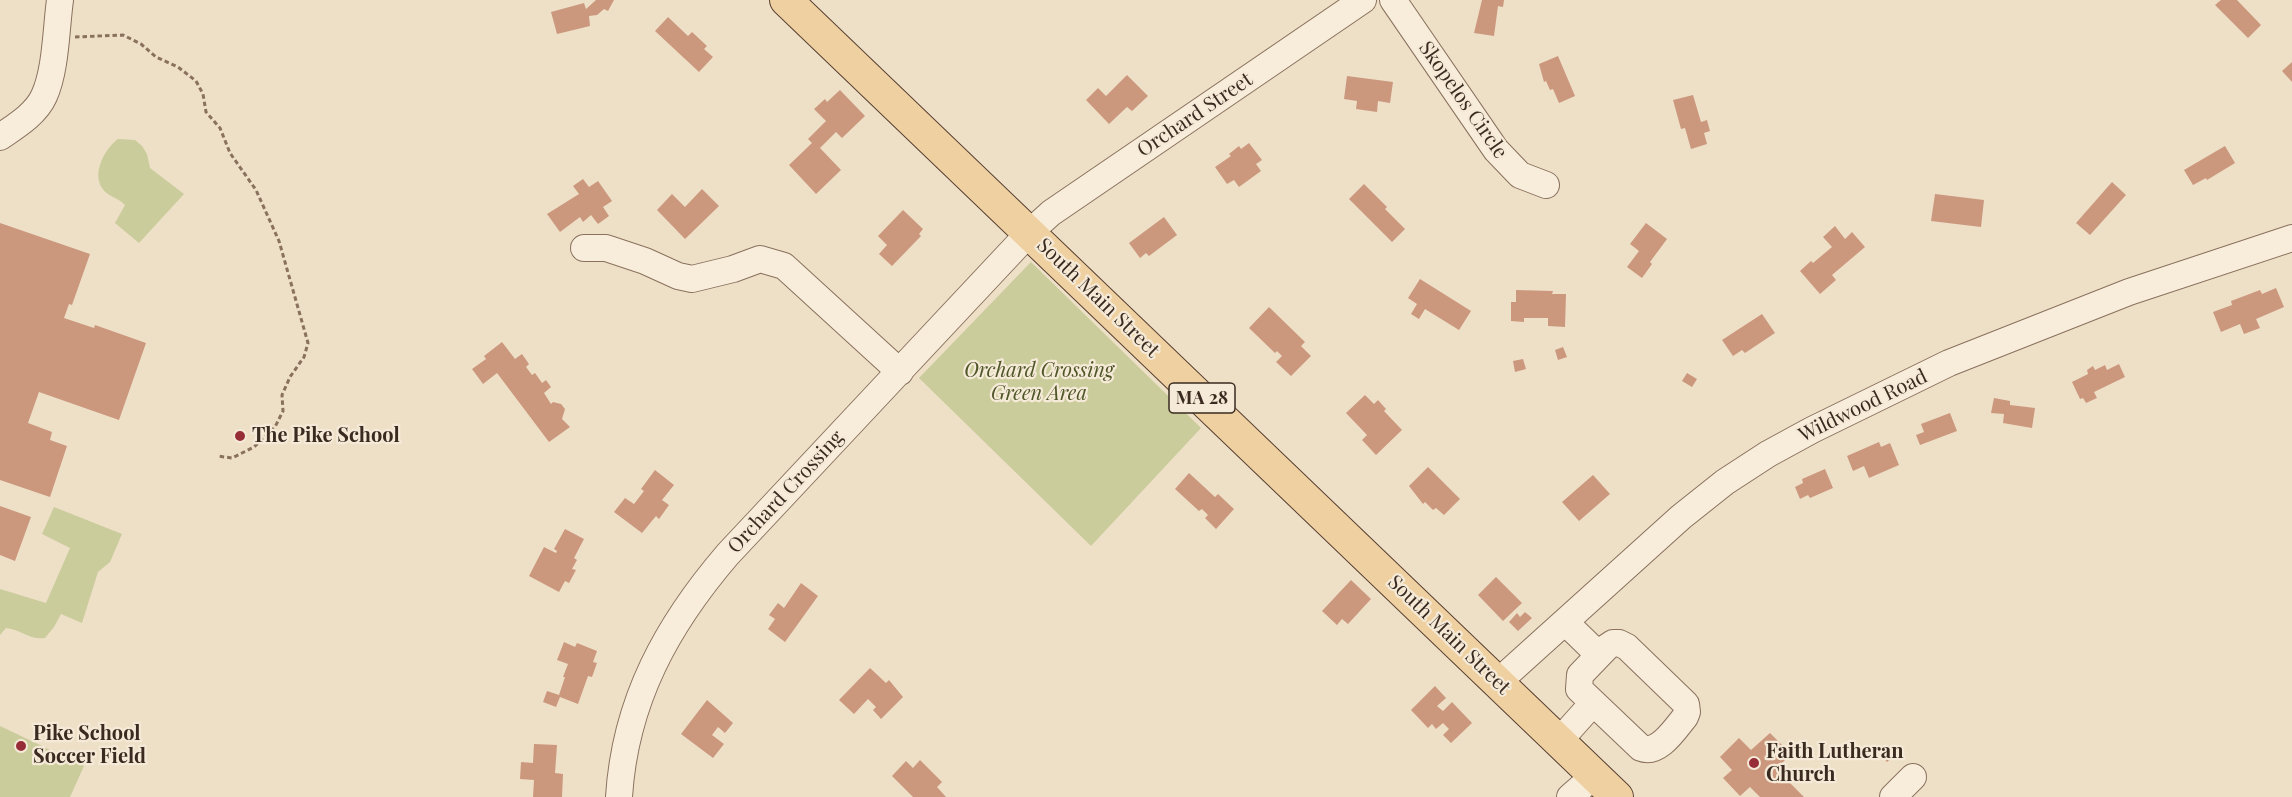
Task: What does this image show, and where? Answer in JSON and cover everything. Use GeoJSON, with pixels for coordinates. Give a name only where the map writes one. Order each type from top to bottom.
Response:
{"type":"FeatureCollection","features":[{"type":"Feature","properties":{"kind":"main road","name":"South Main Street"},"geometry":{"type":"LineString","coordinates":[[786,0],[1617,797]]}},
{"type":"Feature","properties":{"kind":"street"},"geometry":{"type":"LineString","coordinates":[[0,137],[23,121],[44,98],[51,74],[60,0]]}},
{"type":"Feature","properties":{"kind":"street","name":"Orchard Street"},"geometry":{"type":"LineString","coordinates":[[1029,233],[1051,213],[1363,0]]}},
{"type":"Feature","properties":{"kind":"street","name":"Skopelos Circle"},"geometry":{"type":"LineString","coordinates":[[1393,0],[1496,150],[1520,175],[1546,185]]}},
{"type":"Feature","properties":{"kind":"street","name":"Orchard Crossing"},"geometry":{"type":"LineString","coordinates":[[619,797],[625,752],[647,674],[670,630],[700,586],[1029,233]]}},
{"type":"Feature","properties":{"kind":"street","name":"Wildwood Road"},"geometry":{"type":"LineString","coordinates":[[1498,682],[1703,499],[1743,469],[1812,430],[1949,363],[1981,350],[2128,292],[2292,238]]}},
{"type":"Feature","properties":{"kind":"street"},"geometry":{"type":"LineString","coordinates":[[584,248],[606,248],[645,261],[678,276],[692,279],[733,269],[760,259],[784,266],[900,372]]}},
{"type":"Feature","properties":{"kind":"street"},"geometry":{"type":"LineString","coordinates":[[1566,623],[1599,655]]}},
{"type":"Feature","properties":{"kind":"street"},"geometry":{"type":"LineString","coordinates":[[1611,644],[1624,645],[1683,699],[1687,712],[1683,720],[1657,747],[1646,750],[1639,746],[1581,691],[1578,681],[1580,675],[1599,655],[1611,644]]}},
{"type":"Feature","properties":{"kind":"street"},"geometry":{"type":"LineString","coordinates":[[1559,741],[1593,703]]}},
{"type":"Feature","properties":{"kind":"street"},"geometry":{"type":"LineString","coordinates":[[1570,797],[1595,775]]}},
{"type":"Feature","properties":{"kind":"street"},"geometry":{"type":"LineString","coordinates":[[1893,797],[1913,777]]}},
{"type":"Feature","properties":{"kind":"path"},"geometry":{"type":"LineString","coordinates":[[67,37],[123,35],[141,44],[156,57],[178,67],[196,81],[203,94],[206,112],[220,128],[230,153],[256,190],[279,241],[308,343],[304,357],[290,377],[282,395],[283,411],[275,427],[254,447],[232,458],[217,456]]}},
{"type":"Feature","properties":{"kind":"green space"},"geometry":{"type":"Polygon","coordinates":[[[118,139],[135,140],[147,154],[150,168],[184,194],[139,243],[115,223],[125,205],[108,194],[99,181],[98,173],[103,158],[107,150],[118,139]]]}},
{"type":"Feature","properties":{"kind":"green space","name":"Orchard Crossing Green Area"},"geometry":{"type":"Polygon","coordinates":[[[1031,262],[1201,428],[1091,546],[919,378],[1031,262]]]}},
{"type":"Feature","properties":{"kind":"green space"},"geometry":{"type":"Polygon","coordinates":[[[54,507],[122,534],[110,562],[98,572],[82,623],[61,614],[45,638],[34,638],[6,628],[0,635],[0,589],[46,603],[70,548],[42,534],[54,507]]]}},
{"type":"Feature","properties":{"kind":"green space","name":"Pike School Soccer Field"},"geometry":{"type":"Polygon","coordinates":[[[0,726],[84,766],[70,797],[0,797],[0,726]]]}},
{"type":"Feature","properties":{"kind":"building"},"geometry":{"type":"Polygon","coordinates":[[[596,0],[614,0],[608,11],[604,9],[597,15],[589,16],[590,26],[557,34],[551,12],[584,3],[586,9],[596,0]]]}},
{"type":"Feature","properties":{"kind":"building"},"geometry":{"type":"Polygon","coordinates":[[[1482,0],[1504,0],[1503,7],[1498,6],[1494,36],[1474,33],[1482,0]]]}},
{"type":"Feature","properties":{"kind":"building"},"geometry":{"type":"Polygon","coordinates":[[[2221,0],[2237,0],[2261,25],[2248,38],[2215,5],[2221,0]]]}},
{"type":"Feature","properties":{"kind":"building"},"geometry":{"type":"Polygon","coordinates":[[[668,17],[688,36],[692,32],[707,46],[704,49],[713,57],[699,72],[655,31],[668,17]]]}},
{"type":"Feature","properties":{"kind":"building"},"geometry":{"type":"Polygon","coordinates":[[[1558,56],[1575,96],[1559,103],[1553,89],[1550,90],[1546,81],[1544,82],[1539,64],[1558,56]]]}},
{"type":"Feature","properties":{"kind":"building"},"geometry":{"type":"Polygon","coordinates":[[[2292,62],[2292,82],[2282,71],[2292,62]]]}},
{"type":"Feature","properties":{"kind":"building"},"geometry":{"type":"Polygon","coordinates":[[[1127,75],[1148,96],[1132,111],[1127,107],[1109,124],[1086,100],[1098,88],[1106,96],[1127,75]]]}},
{"type":"Feature","properties":{"kind":"building"},"geometry":{"type":"Polygon","coordinates":[[[1347,76],[1393,82],[1390,103],[1378,101],[1377,112],[1356,109],[1357,101],[1344,99],[1347,76]]]}},
{"type":"Feature","properties":{"kind":"building"},"geometry":{"type":"Polygon","coordinates":[[[840,90],[865,116],[842,138],[836,132],[820,148],[841,170],[816,194],[789,165],[812,143],[808,139],[826,121],[814,109],[825,99],[827,102],[840,90]]]}},
{"type":"Feature","properties":{"kind":"building"},"geometry":{"type":"Polygon","coordinates":[[[1693,95],[1701,122],[1707,120],[1710,131],[1704,133],[1707,144],[1691,149],[1685,128],[1681,129],[1673,100],[1693,95]]]}},
{"type":"Feature","properties":{"kind":"building"},"geometry":{"type":"Polygon","coordinates":[[[1249,143],[1262,160],[1256,164],[1261,171],[1239,187],[1234,180],[1227,184],[1215,167],[1231,156],[1229,154],[1239,146],[1241,149],[1249,143]]]}},
{"type":"Feature","properties":{"kind":"building"},"geometry":{"type":"Polygon","coordinates":[[[2225,146],[2235,163],[2207,180],[2206,178],[2193,185],[2184,170],[2225,146]]]}},
{"type":"Feature","properties":{"kind":"building"},"geometry":{"type":"Polygon","coordinates":[[[583,179],[589,187],[598,181],[612,201],[603,207],[609,216],[598,224],[591,215],[583,222],[580,217],[560,232],[547,214],[579,194],[573,186],[583,179]]]}},
{"type":"Feature","properties":{"kind":"building"},"geometry":{"type":"Polygon","coordinates":[[[2112,182],[2126,195],[2090,235],[2076,223],[2112,182]]]}},
{"type":"Feature","properties":{"kind":"building"},"geometry":{"type":"Polygon","coordinates":[[[1364,184],[1405,229],[1392,242],[1349,199],[1364,184]]]}},
{"type":"Feature","properties":{"kind":"building"},"geometry":{"type":"Polygon","coordinates":[[[702,189],[719,206],[685,239],[657,210],[672,194],[685,207],[702,189]]]}},
{"type":"Feature","properties":{"kind":"building"},"geometry":{"type":"Polygon","coordinates":[[[1935,194],[1984,200],[1981,227],[1931,221],[1935,194]]]}},
{"type":"Feature","properties":{"kind":"building"},"geometry":{"type":"Polygon","coordinates":[[[903,210],[923,229],[919,234],[921,236],[892,266],[879,254],[887,245],[878,236],[903,210]]]}},
{"type":"Feature","properties":{"kind":"building"},"geometry":{"type":"Polygon","coordinates":[[[1164,217],[1177,235],[1149,256],[1146,253],[1140,258],[1129,243],[1164,217]]]}},
{"type":"Feature","properties":{"kind":"building"},"geometry":{"type":"Polygon","coordinates":[[[0,223],[90,254],[72,305],[69,304],[64,318],[94,328],[95,325],[146,343],[119,420],[39,392],[28,423],[52,432],[50,440],[67,446],[50,497],[0,480],[0,223]]]}},
{"type":"Feature","properties":{"kind":"building"},"geometry":{"type":"Polygon","coordinates":[[[1646,223],[1667,239],[1650,262],[1652,264],[1642,278],[1627,267],[1639,251],[1630,244],[1646,223]]]}},
{"type":"Feature","properties":{"kind":"building"},"geometry":{"type":"Polygon","coordinates":[[[1835,226],[1845,239],[1852,232],[1865,247],[1832,275],[1836,280],[1820,294],[1800,271],[1832,247],[1823,237],[1835,226]]]}},
{"type":"Feature","properties":{"kind":"building"},"geometry":{"type":"Polygon","coordinates":[[[1420,279],[1471,311],[1459,330],[1425,309],[1419,319],[1411,314],[1417,304],[1408,298],[1420,279]]]}},
{"type":"Feature","properties":{"kind":"building"},"geometry":{"type":"Polygon","coordinates":[[[2276,288],[2284,307],[2256,319],[2260,328],[2244,334],[2240,324],[2221,332],[2213,312],[2232,305],[2231,301],[2260,290],[2262,294],[2276,288]]]}},
{"type":"Feature","properties":{"kind":"building"},"geometry":{"type":"Polygon","coordinates":[[[1516,290],[1553,291],[1552,294],[1566,294],[1565,327],[1548,326],[1548,318],[1524,318],[1524,322],[1511,321],[1511,302],[1516,302],[1516,290]]]}},
{"type":"Feature","properties":{"kind":"building"},"geometry":{"type":"Polygon","coordinates":[[[1269,307],[1305,342],[1301,346],[1311,356],[1291,376],[1276,362],[1282,356],[1277,351],[1275,353],[1249,328],[1269,307]]]}},
{"type":"Feature","properties":{"kind":"building"},"geometry":{"type":"Polygon","coordinates":[[[1762,314],[1775,333],[1745,353],[1742,350],[1733,356],[1722,340],[1762,314]]]}},
{"type":"Feature","properties":{"kind":"building"},"geometry":{"type":"Polygon","coordinates":[[[502,342],[515,359],[522,354],[529,364],[526,367],[532,375],[535,373],[542,383],[546,380],[551,387],[544,393],[551,404],[553,402],[561,404],[565,409],[562,419],[570,427],[549,442],[497,373],[483,384],[472,369],[486,359],[484,356],[502,342]]]}},
{"type":"Feature","properties":{"kind":"building"},"geometry":{"type":"Polygon","coordinates":[[[1563,347],[1567,357],[1558,360],[1555,350],[1563,347]]]}},
{"type":"Feature","properties":{"kind":"building"},"geometry":{"type":"Polygon","coordinates":[[[1523,359],[1526,369],[1515,372],[1513,361],[1523,359]]]}},
{"type":"Feature","properties":{"kind":"building"},"geometry":{"type":"Polygon","coordinates":[[[2119,364],[2125,377],[2094,392],[2097,398],[2086,403],[2083,398],[2080,399],[2072,382],[2088,374],[2087,370],[2093,366],[2095,370],[2105,365],[2107,370],[2119,364]]]}},
{"type":"Feature","properties":{"kind":"building"},"geometry":{"type":"Polygon","coordinates":[[[1687,373],[1697,379],[1692,387],[1682,381],[1687,373]]]}},
{"type":"Feature","properties":{"kind":"building"},"geometry":{"type":"Polygon","coordinates":[[[1365,395],[1374,404],[1378,400],[1386,409],[1384,411],[1402,430],[1376,455],[1362,440],[1367,435],[1346,413],[1365,395]]]}},
{"type":"Feature","properties":{"kind":"building"},"geometry":{"type":"Polygon","coordinates":[[[1994,398],[2010,401],[2010,405],[2035,408],[2032,428],[2003,423],[2004,414],[1991,413],[1994,398]]]}},
{"type":"Feature","properties":{"kind":"building"},"geometry":{"type":"Polygon","coordinates":[[[1950,413],[1957,431],[1920,445],[1916,435],[1924,432],[1921,424],[1950,413]]]}},
{"type":"Feature","properties":{"kind":"building"},"geometry":{"type":"Polygon","coordinates":[[[1879,442],[1881,447],[1890,443],[1899,465],[1869,478],[1864,466],[1853,471],[1847,456],[1879,442]]]}},
{"type":"Feature","properties":{"kind":"building"},"geometry":{"type":"Polygon","coordinates":[[[1428,467],[1460,499],[1444,515],[1436,508],[1433,510],[1425,502],[1423,504],[1409,486],[1428,467]]]}},
{"type":"Feature","properties":{"kind":"building"},"geometry":{"type":"Polygon","coordinates":[[[1825,469],[1833,488],[1810,498],[1808,495],[1800,499],[1795,487],[1803,483],[1802,479],[1825,469]]]}},
{"type":"Feature","properties":{"kind":"building"},"geometry":{"type":"Polygon","coordinates":[[[655,470],[674,485],[662,500],[669,505],[659,519],[656,516],[642,533],[614,512],[625,498],[634,504],[644,491],[641,489],[655,470]]]}},
{"type":"Feature","properties":{"kind":"building"},"geometry":{"type":"Polygon","coordinates":[[[1189,473],[1215,497],[1218,494],[1234,509],[1216,529],[1205,518],[1208,515],[1202,509],[1199,511],[1175,489],[1189,473]]]}},
{"type":"Feature","properties":{"kind":"building"},"geometry":{"type":"Polygon","coordinates":[[[1593,475],[1610,494],[1579,521],[1562,502],[1593,475]]]}},
{"type":"Feature","properties":{"kind":"building"},"geometry":{"type":"Polygon","coordinates":[[[0,506],[31,517],[15,561],[0,555],[0,506]]]}},
{"type":"Feature","properties":{"kind":"building"},"geometry":{"type":"Polygon","coordinates":[[[565,529],[584,539],[574,558],[577,560],[572,569],[576,570],[569,583],[565,581],[559,592],[529,576],[544,547],[556,553],[554,549],[565,529]]]}},
{"type":"Feature","properties":{"kind":"building"},"geometry":{"type":"Polygon","coordinates":[[[1496,577],[1522,603],[1503,621],[1478,595],[1496,577]]]}},
{"type":"Feature","properties":{"kind":"building"},"geometry":{"type":"Polygon","coordinates":[[[1351,580],[1371,599],[1348,624],[1342,619],[1337,625],[1322,611],[1351,580]]]}},
{"type":"Feature","properties":{"kind":"building"},"geometry":{"type":"Polygon","coordinates":[[[801,583],[818,596],[785,642],[768,629],[775,619],[769,615],[778,603],[784,608],[801,583]]]}},
{"type":"Feature","properties":{"kind":"building"},"geometry":{"type":"Polygon","coordinates":[[[1525,612],[1532,618],[1518,631],[1509,622],[1517,613],[1520,617],[1525,612]]]}},
{"type":"Feature","properties":{"kind":"building"},"geometry":{"type":"Polygon","coordinates":[[[564,642],[575,647],[577,643],[597,651],[593,662],[597,663],[592,677],[588,676],[578,704],[560,697],[556,707],[543,702],[547,691],[559,695],[568,664],[557,660],[564,642]]]}},
{"type":"Feature","properties":{"kind":"building"},"geometry":{"type":"Polygon","coordinates":[[[870,668],[886,683],[889,680],[903,697],[881,719],[873,710],[876,707],[868,699],[854,714],[839,700],[870,668]]]}},
{"type":"Feature","properties":{"kind":"building"},"geometry":{"type":"Polygon","coordinates":[[[1435,686],[1446,698],[1437,706],[1443,711],[1452,702],[1472,723],[1451,743],[1443,735],[1449,729],[1443,723],[1436,729],[1432,724],[1428,728],[1411,710],[1435,686]]]}},
{"type":"Feature","properties":{"kind":"building"},"geometry":{"type":"Polygon","coordinates":[[[707,700],[733,723],[725,733],[718,727],[712,735],[724,744],[713,758],[681,734],[707,700]]]}},
{"type":"Feature","properties":{"kind":"building","name":"Faith Lutheran Church"},"geometry":{"type":"Polygon","coordinates":[[[1770,733],[1791,754],[1776,769],[1804,797],[1760,797],[1750,787],[1740,796],[1723,778],[1732,770],[1720,757],[1739,738],[1751,750],[1770,733]]]}},
{"type":"Feature","properties":{"kind":"building"},"geometry":{"type":"Polygon","coordinates":[[[534,744],[557,745],[555,773],[563,774],[562,797],[533,797],[534,780],[520,779],[521,762],[533,763],[534,744]]]}},
{"type":"Feature","properties":{"kind":"building"},"geometry":{"type":"Polygon","coordinates":[[[1890,745],[1897,754],[1887,762],[1880,753],[1890,745]]]}},
{"type":"Feature","properties":{"kind":"building"},"geometry":{"type":"Polygon","coordinates":[[[920,760],[942,782],[937,787],[946,797],[913,797],[892,776],[906,761],[913,768],[920,760]]]}},
{"type":"Feature","properties":{"kind":"place","name":"The Pike School"},"geometry":{"type":"Point","coordinates":[240,436]}},
{"type":"Feature","properties":{"kind":"place","name":"Pike School Soccer Field"},"geometry":{"type":"Point","coordinates":[21,746]}},
{"type":"Feature","properties":{"kind":"place","name":"Faith Lutheran Church"},"geometry":{"type":"Point","coordinates":[1754,763]}}]}
